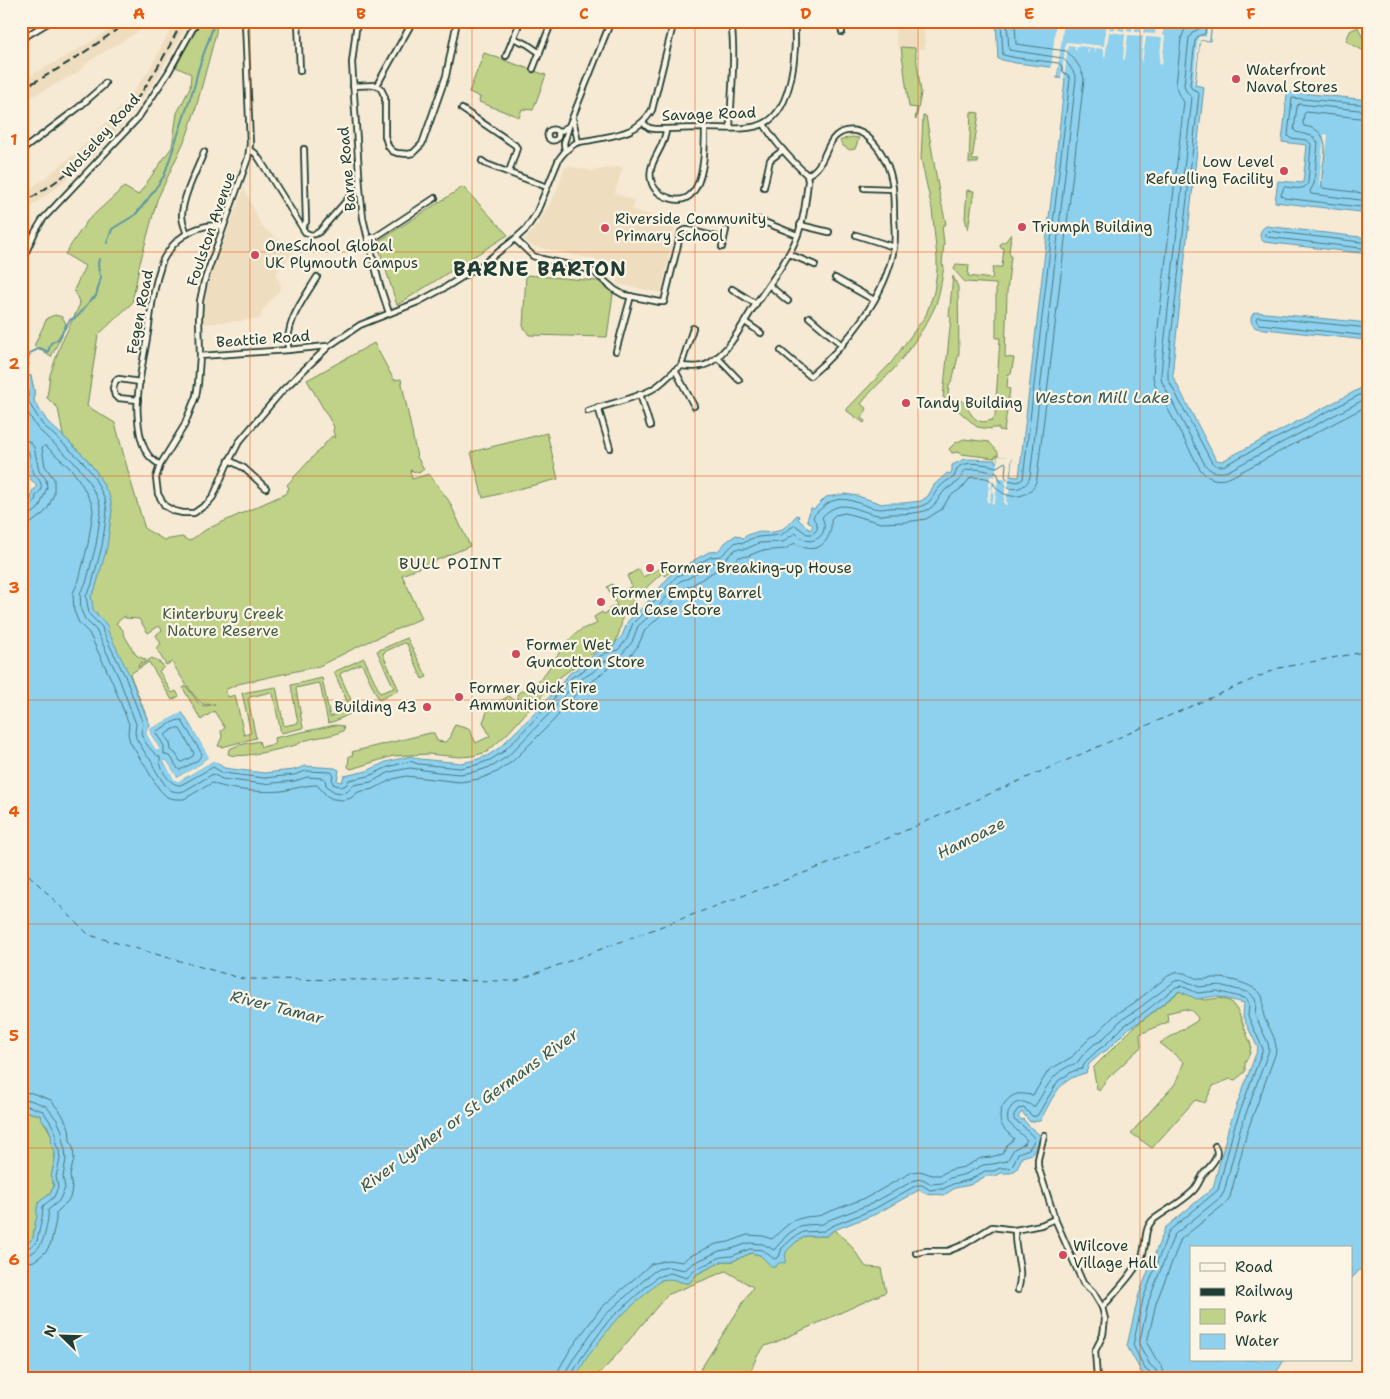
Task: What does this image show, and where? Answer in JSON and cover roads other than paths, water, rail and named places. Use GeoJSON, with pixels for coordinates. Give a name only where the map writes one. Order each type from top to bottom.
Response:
{"type":"FeatureCollection","features":[{"type":"Feature","properties":{"kind":"street"},"geometry":{"type":"LineString","coordinates":[[21,39],[50,21]]}},
{"type":"Feature","properties":{"kind":"street","name":"Wolseley Road"},"geometry":{"type":"LineString","coordinates":[[21,263],[43,219],[138,118],[168,74],[197,21]]}},
{"type":"Feature","properties":{"kind":"street","name":"Foulston Avenue"},"geometry":{"type":"LineString","coordinates":[[245,21],[249,150],[244,172],[204,282],[200,301],[198,384],[191,410],[184,426],[160,465],[156,478],[158,494],[165,506],[174,511],[194,513],[208,503],[213,497],[239,442],[292,380],[329,346],[360,325],[418,302],[446,287],[483,264],[515,240],[526,229],[536,214],[559,159],[565,151]]}},
{"type":"Feature","properties":{"kind":"street"},"geometry":{"type":"LineString","coordinates":[[298,21],[300,71]]}},
{"type":"Feature","properties":{"kind":"street","name":"Barne Road"},"geometry":{"type":"LineString","coordinates":[[357,21],[352,63],[363,218],[380,286],[389,313]]}},
{"type":"Feature","properties":{"kind":"street"},"geometry":{"type":"LineString","coordinates":[[377,86],[413,21]]}},
{"type":"Feature","properties":{"kind":"street"},"geometry":{"type":"LineString","coordinates":[[353,86],[377,86],[382,89],[385,97],[385,136],[388,146],[397,153],[413,153],[422,144],[446,76],[457,21]]}},
{"type":"Feature","properties":{"kind":"street"},"geometry":{"type":"LineString","coordinates":[[533,69],[552,21]]}},
{"type":"Feature","properties":{"kind":"street"},"geometry":{"type":"LineString","coordinates":[[565,151],[565,138],[569,126],[611,21]]}},
{"type":"Feature","properties":{"kind":"street"},"geometry":{"type":"LineString","coordinates":[[643,123],[652,110],[674,21]]}},
{"type":"Feature","properties":{"kind":"street"},"geometry":{"type":"LineString","coordinates":[[730,128],[733,49],[731,21]]}},
{"type":"Feature","properties":{"kind":"street","name":"Savage Road"},"geometry":{"type":"LineString","coordinates":[[578,142],[621,134],[643,123],[649,128],[655,129],[755,127],[764,124],[773,118],[788,87],[795,49],[794,21]]}},
{"type":"Feature","properties":{"kind":"street"},"geometry":{"type":"LineString","coordinates":[[840,21],[842,32]]}},
{"type":"Feature","properties":{"kind":"street"},"geometry":{"type":"LineString","coordinates":[[506,56],[518,27]]}},
{"type":"Feature","properties":{"kind":"street"},"geometry":{"type":"LineString","coordinates":[[514,38],[540,53]]}},
{"type":"Feature","properties":{"kind":"street"},"geometry":{"type":"LineString","coordinates":[[21,151],[78,108],[105,83]]}},
{"type":"Feature","properties":{"kind":"street"},"geometry":{"type":"LineString","coordinates":[[462,109],[515,145],[517,148],[516,153],[508,172]]}},
{"type":"Feature","properties":{"kind":"street"},"geometry":{"type":"LineString","coordinates":[[565,151],[578,142],[573,119]]}},
{"type":"Feature","properties":{"kind":"street"},"geometry":{"type":"LineString","coordinates":[[681,366],[694,367],[705,365],[718,357],[745,322],[769,285],[789,254],[797,235],[807,188],[807,175],[771,136],[764,124]]}},
{"type":"Feature","properties":{"kind":"street"},"geometry":{"type":"LineString","coordinates":[[558,133],[569,126]]}},
{"type":"Feature","properties":{"kind":"street"},"geometry":{"type":"LineString","coordinates":[[666,129],[666,136],[651,166],[651,180],[654,188],[659,193],[673,200],[680,200],[692,193],[699,182],[704,152],[705,128]]}},
{"type":"Feature","properties":{"kind":"street"},"geometry":{"type":"LineString","coordinates":[[781,350],[810,376],[842,345],[869,309],[891,261],[894,247],[894,201],[891,172],[885,159],[868,136],[863,133],[846,131],[832,140],[821,164],[813,173],[807,175]]}},
{"type":"Feature","properties":{"kind":"street"},"geometry":{"type":"LineString","coordinates":[[21,146],[33,143]]}},
{"type":"Feature","properties":{"kind":"street"},"geometry":{"type":"LineString","coordinates":[[303,226],[306,222],[304,149]]}},
{"type":"Feature","properties":{"kind":"street"},"geometry":{"type":"LineString","coordinates":[[249,150],[255,153],[303,226],[305,232],[310,235],[319,232],[355,191],[360,189]]}},
{"type":"Feature","properties":{"kind":"street"},"geometry":{"type":"LineString","coordinates":[[764,187],[770,160],[783,150]]}},
{"type":"Feature","properties":{"kind":"street"},"geometry":{"type":"LineString","coordinates":[[187,234],[182,216],[184,206],[187,193],[204,152]]}},
{"type":"Feature","properties":{"kind":"street"},"geometry":{"type":"LineString","coordinates":[[482,161],[547,187]]}},
{"type":"Feature","properties":{"kind":"street"},"geometry":{"type":"LineString","coordinates":[[864,188],[893,189]]}},
{"type":"Feature","properties":{"kind":"street"},"geometry":{"type":"LineString","coordinates":[[368,239],[377,236],[435,198]]}},
{"type":"Feature","properties":{"kind":"street"},"geometry":{"type":"LineString","coordinates":[[759,220],[797,235]]}},
{"type":"Feature","properties":{"kind":"street","name":"Fegen Road"},"geometry":{"type":"LineString","coordinates":[[160,465],[151,458],[145,449],[138,417],[140,382],[159,270],[169,250],[187,234],[206,226],[217,225],[223,227]]}},
{"type":"Feature","properties":{"kind":"street"},"geometry":{"type":"LineString","coordinates":[[800,225],[829,232]]}},
{"type":"Feature","properties":{"kind":"street"},"geometry":{"type":"LineString","coordinates":[[515,240],[533,256],[587,268],[624,295],[664,302],[681,232],[688,230],[724,239]]}},
{"type":"Feature","properties":{"kind":"street"},"geometry":{"type":"LineString","coordinates":[[722,246],[726,230]]}},
{"type":"Feature","properties":{"kind":"street"},"geometry":{"type":"LineString","coordinates":[[856,236],[894,247]]}},
{"type":"Feature","properties":{"kind":"street"},"geometry":{"type":"LineString","coordinates":[[789,254],[815,265]]}},
{"type":"Feature","properties":{"kind":"street"},"geometry":{"type":"LineString","coordinates":[[288,350],[287,337],[290,324],[317,277]]}},
{"type":"Feature","properties":{"kind":"street"},"geometry":{"type":"LineString","coordinates":[[835,278],[874,300]]}},
{"type":"Feature","properties":{"kind":"street"},"geometry":{"type":"LineString","coordinates":[[769,285],[788,301]]}},
{"type":"Feature","properties":{"kind":"street"},"geometry":{"type":"LineString","coordinates":[[732,289],[756,304]]}},
{"type":"Feature","properties":{"kind":"street"},"geometry":{"type":"LineString","coordinates":[[616,352],[631,296]]}},
{"type":"Feature","properties":{"kind":"street"},"geometry":{"type":"LineString","coordinates":[[809,317],[842,345]]}},
{"type":"Feature","properties":{"kind":"street"},"geometry":{"type":"LineString","coordinates":[[745,322],[761,333]]}},
{"type":"Feature","properties":{"kind":"street"},"geometry":{"type":"LineString","coordinates":[[588,411],[640,394],[666,380],[681,366],[692,328]]}},
{"type":"Feature","properties":{"kind":"street"},"geometry":{"type":"LineString","coordinates":[[619,341],[626,343]]}},
{"type":"Feature","properties":{"kind":"street","name":"Beattie Road"},"geometry":{"type":"LineString","coordinates":[[200,356],[329,346]]}},
{"type":"Feature","properties":{"kind":"street"},"geometry":{"type":"LineString","coordinates":[[718,357],[739,380]]}},
{"type":"Feature","properties":{"kind":"street"},"geometry":{"type":"LineString","coordinates":[[673,372],[694,406]]}},
{"type":"Feature","properties":{"kind":"street"},"geometry":{"type":"LineString","coordinates":[[138,400],[118,398],[115,396],[113,388],[116,380],[119,379],[140,382]]}},
{"type":"Feature","properties":{"kind":"street"},"geometry":{"type":"LineString","coordinates":[[640,394],[650,426]]}},
{"type":"Feature","properties":{"kind":"street"},"geometry":{"type":"LineString","coordinates":[[598,407],[610,448]]}},
{"type":"Feature","properties":{"kind":"street"},"geometry":{"type":"LineString","coordinates":[[229,460],[244,468],[266,488]]}},
{"type":"Feature","properties":{"kind":"street"},"geometry":{"type":"LineString","coordinates":[[1044,1135],[1038,1166],[1055,1219],[1083,1283],[1093,1292],[1102,1307],[1105,1319],[1103,1335],[1096,1351],[1096,1378]]}},
{"type":"Feature","properties":{"kind":"street"},"geometry":{"type":"LineString","coordinates":[[1102,1307],[1108,1302],[1141,1257],[1145,1248],[1148,1226],[1152,1221],[1180,1202],[1197,1186],[1202,1176],[1216,1159],[1217,1153],[1214,1146]]}},
{"type":"Feature","properties":{"kind":"street"},"geometry":{"type":"LineString","coordinates":[[916,1253],[948,1251],[964,1244],[992,1227],[1015,1230],[1041,1226],[1055,1219]]}},
{"type":"Feature","properties":{"kind":"street"},"geometry":{"type":"LineString","coordinates":[[1015,1230],[1021,1274],[1018,1290]]}},
{"type":"Feature","properties":{"kind":"water"},"geometry":{"type":"Polygon","coordinates":[[[996,21],[1049,21],[1052,23],[1058,21],[1212,21],[1210,41],[1200,40],[1195,85],[1204,87],[1172,375],[1216,460],[1222,461],[1369,384],[1369,1260],[1352,1278],[1352,1246],[1190,1246],[1190,1362],[1283,1362],[1273,1378],[1149,1378],[1142,1373],[1127,1346],[1138,1297],[1165,1228],[1213,1188],[1229,1126],[1258,1048],[1243,1017],[1244,1003],[1216,996],[1197,999],[1179,991],[1128,1029],[1107,1050],[1089,1064],[1086,1073],[1069,1080],[1063,1085],[1053,1097],[1040,1121],[1030,1122],[1022,1112],[1018,1117],[1023,1119],[1042,1137],[1032,1154],[1022,1157],[1017,1169],[1011,1173],[986,1176],[970,1185],[955,1188],[944,1195],[929,1195],[919,1190],[876,1214],[834,1230],[826,1236],[806,1236],[796,1242],[786,1252],[785,1263],[779,1263],[775,1267],[772,1267],[760,1255],[751,1253],[733,1261],[723,1261],[697,1274],[689,1283],[670,1279],[661,1280],[613,1323],[586,1359],[575,1378],[21,1378],[22,1245],[33,1238],[39,1202],[50,1194],[54,1186],[51,1177],[55,1151],[52,1147],[51,1134],[47,1125],[41,1120],[40,1115],[23,1111],[21,1107],[21,507],[31,500],[32,491],[36,488],[36,484],[28,475],[21,445],[21,369],[28,362],[26,371],[27,375],[31,376],[34,401],[47,421],[86,458],[97,473],[110,497],[112,510],[107,547],[95,590],[91,596],[94,612],[97,613],[97,616],[109,628],[107,629],[129,674],[150,726],[147,728],[146,733],[159,748],[150,733],[150,729],[182,712],[210,757],[203,761],[204,763],[178,777],[167,761],[164,761],[179,781],[213,761],[224,768],[264,773],[294,770],[305,766],[335,768],[339,770],[337,781],[342,782],[344,776],[367,771],[386,762],[411,756],[419,759],[461,763],[475,760],[487,756],[499,748],[540,708],[570,673],[586,663],[594,654],[614,646],[622,636],[628,621],[645,605],[674,571],[683,568],[709,552],[718,551],[736,535],[743,538],[756,532],[778,531],[797,515],[799,516],[798,519],[810,530],[813,526],[807,520],[811,508],[814,509],[826,497],[845,494],[882,504],[921,501],[928,496],[934,485],[947,473],[950,474],[952,465],[965,459],[995,460],[997,462],[998,456],[1012,458],[1010,476],[1019,477],[1065,79],[1057,78],[1058,68],[998,59],[996,21]]]}},
{"type":"Feature","properties":{"kind":"water"},"geometry":{"type":"Polygon","coordinates":[[[1291,92],[1369,100],[1369,213],[1275,202],[1278,181],[1303,183],[1307,145],[1282,142],[1285,104],[1287,94],[1291,92]]]}},
{"type":"Feature","properties":{"kind":"water"},"geometry":{"type":"Polygon","coordinates":[[[1266,226],[1369,238],[1369,254],[1264,242],[1260,234],[1266,226]]]}},
{"type":"Feature","properties":{"kind":"water"},"geometry":{"type":"Polygon","coordinates":[[[1255,312],[1369,323],[1369,344],[1366,340],[1256,328],[1252,325],[1251,320],[1255,312]]]}},
{"type":"Feature","properties":{"kind":"waterway"},"geometry":{"type":"LineString","coordinates":[[107,243],[112,229],[135,215],[164,176],[214,21]]}},
{"type":"Feature","properties":{"kind":"waterway"},"geometry":{"type":"LineString","coordinates":[[27,363],[30,353],[40,348],[48,352],[51,343],[58,339],[70,320],[78,316],[96,296],[101,277],[98,264],[99,259]]}},
{"type":"Feature","properties":{"kind":"railway"},"geometry":{"type":"LineString","coordinates":[[21,89],[76,58],[128,21]]}},
{"type":"Feature","properties":{"kind":"railway"},"geometry":{"type":"LineString","coordinates":[[21,204],[71,170],[110,133],[150,80],[182,21]]}},
{"type":"Feature","properties":{"kind":"place","name":"Waterfront Naval Stores"},"geometry":{"type":"Point","coordinates":[1236,79]}},
{"type":"Feature","properties":{"kind":"place","name":"Low Level Refuelling Facility"},"geometry":{"type":"Point","coordinates":[1284,171]}},
{"type":"Feature","properties":{"kind":"place","name":"Triumph Building"},"geometry":{"type":"Point","coordinates":[1022,227]}},
{"type":"Feature","properties":{"kind":"place","name":"Riverside Community Primary School"},"geometry":{"type":"Point","coordinates":[605,228]}},
{"type":"Feature","properties":{"kind":"place","name":"OneSchool Global UK Plymouth Campus"},"geometry":{"type":"Point","coordinates":[255,255]}},
{"type":"Feature","properties":{"kind":"place","name":"Tandy Building"},"geometry":{"type":"Point","coordinates":[906,403]}},
{"type":"Feature","properties":{"kind":"place","name":"Former Breaking-up House"},"geometry":{"type":"Point","coordinates":[650,568]}},
{"type":"Feature","properties":{"kind":"place","name":"Former Empty Barrel and Case Store"},"geometry":{"type":"Point","coordinates":[601,602]}},
{"type":"Feature","properties":{"kind":"place","name":"Former Wet Guncotton Store"},"geometry":{"type":"Point","coordinates":[516,654]}},
{"type":"Feature","properties":{"kind":"place","name":"Former Quick Fire Ammunition Store"},"geometry":{"type":"Point","coordinates":[459,697]}},
{"type":"Feature","properties":{"kind":"place","name":"Building 43"},"geometry":{"type":"Point","coordinates":[427,707]}},
{"type":"Feature","properties":{"kind":"place","name":"Wilcove Village Hall"},"geometry":{"type":"Point","coordinates":[1063,1255]}},
{"type":"Feature","properties":{"kind":"district","name":"BARNE BARTON"},"geometry":{"type":"Point","coordinates":[540,269]}},
{"type":"Feature","properties":{"kind":"district","name":"BULL POINT"},"geometry":{"type":"Point","coordinates":[451,563]}},
{"type":"Feature","properties":{"kind":"water label","name":"Weston Mill Lake"},"geometry":{"type":"Point","coordinates":[1102,397]}},
{"type":"Feature","properties":{"kind":"water label","name":"Hamoaze"},"geometry":{"type":"Point","coordinates":[971,838]}},
{"type":"Feature","properties":{"kind":"water label","name":"River Tamar"},"geometry":{"type":"Point","coordinates":[277,1007]}},
{"type":"Feature","properties":{"kind":"water label","name":"River Lynher or St Germans River"},"geometry":{"type":"Point","coordinates":[469,1110]}},
{"type":"Feature","properties":{"kind":"park label","name":"Kinterbury Creek Nature Reserve"},"geometry":{"type":"Point","coordinates":[223,622]}}]}
